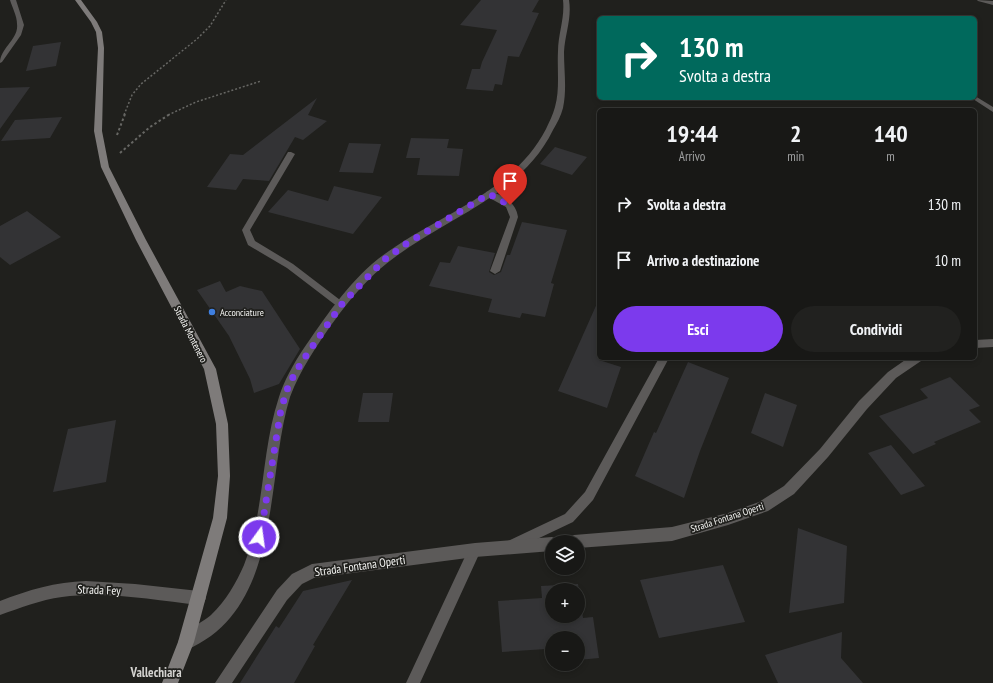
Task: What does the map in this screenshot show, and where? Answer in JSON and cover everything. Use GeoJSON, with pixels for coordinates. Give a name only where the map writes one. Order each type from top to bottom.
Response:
{"type":"FeatureCollection","features":[{"type":"Feature","properties":{"kind":"main road","name":"Strada Montenero"},"geometry":{"type":"LineString","coordinates":[[78,0],[94,22],[98,32],[101,48],[98,131],[104,163],[141,240],[210,369],[222,424],[224,476],[220,518],[200,598],[186,642],[170,683]]}},
{"type":"Feature","properties":{"kind":"street"},"geometry":{"type":"LineString","coordinates":[[0,61],[18,35],[21,25],[13,0]]}},
{"type":"Feature","properties":{"kind":"street"},"geometry":{"type":"LineString","coordinates":[[186,642],[211,625],[225,611],[237,595],[248,573],[262,526],[281,409],[289,384],[301,363],[341,305],[384,260],[406,244],[504,184],[523,167],[538,148],[557,113],[562,89],[561,44],[567,17],[566,0]]}},
{"type":"Feature","properties":{"kind":"street"},"geometry":{"type":"LineString","coordinates":[[977,344],[993,343]]}},
{"type":"Feature","properties":{"kind":"street","name":"Strada Fontana Operti"},"geometry":{"type":"LineString","coordinates":[[585,541],[672,534],[728,519],[763,507],[789,490],[824,453],[863,405],[892,375],[914,360]]}},
{"type":"Feature","properties":{"kind":"street","name":"Strada Fontana Operti"},"geometry":{"type":"LineString","coordinates":[[223,683],[282,595],[297,579],[312,572],[475,550],[545,545]]}},
{"type":"Feature","properties":{"kind":"street","name":"Strada Fey"},"geometry":{"type":"LineString","coordinates":[[0,608],[35,595],[71,589],[98,589],[200,598]]}},
{"type":"Feature","properties":{"kind":"lane"},"geometry":{"type":"LineString","coordinates":[[980,0],[993,3]]}},
{"type":"Feature","properties":{"kind":"lane"},"geometry":{"type":"LineString","coordinates":[[977,99],[993,110]]}},
{"type":"Feature","properties":{"kind":"lane"},"geometry":{"type":"LineString","coordinates":[[291,154],[248,223],[246,230],[247,235],[251,243],[290,266],[341,305]]}},
{"type":"Feature","properties":{"kind":"lane"},"geometry":{"type":"LineString","coordinates":[[489,194],[510,205],[514,210],[514,217],[495,271]]}},
{"type":"Feature","properties":{"kind":"lane"},"geometry":{"type":"LineString","coordinates":[[507,548],[569,518],[589,496],[663,360]]}},
{"type":"Feature","properties":{"kind":"lane"},"geometry":{"type":"LineString","coordinates":[[413,683],[475,550]]}},
{"type":"Feature","properties":{"kind":"path"},"geometry":{"type":"LineString","coordinates":[[104,163],[117,136],[132,95],[141,84],[197,40],[210,26],[226,0]]}},
{"type":"Feature","properties":{"kind":"path"},"geometry":{"type":"LineString","coordinates":[[104,163],[161,120],[179,110],[261,81]]}},
{"type":"Feature","properties":{"kind":"building"},"geometry":{"type":"Polygon","coordinates":[[[481,0],[539,0],[532,12],[539,13],[519,57],[508,56],[502,85],[495,84],[493,91],[466,89],[472,69],[480,69],[497,30],[460,25],[481,0]]]}},
{"type":"Feature","properties":{"kind":"building"},"geometry":{"type":"Polygon","coordinates":[[[61,42],[56,66],[26,71],[33,46],[61,42]]]}},
{"type":"Feature","properties":{"kind":"building"},"geometry":{"type":"Polygon","coordinates":[[[30,87],[0,129],[0,88],[30,87]]]}},
{"type":"Feature","properties":{"kind":"building"},"geometry":{"type":"Polygon","coordinates":[[[317,98],[308,115],[327,121],[303,140],[295,137],[269,181],[243,179],[236,190],[207,187],[230,154],[243,155],[317,98]]]}},
{"type":"Feature","properties":{"kind":"building"},"geometry":{"type":"Polygon","coordinates":[[[62,117],[50,138],[1,141],[15,120],[62,117]]]}},
{"type":"Feature","properties":{"kind":"building"},"geometry":{"type":"Polygon","coordinates":[[[411,138],[449,139],[447,148],[463,149],[459,176],[417,175],[420,158],[406,158],[411,138]]]}},
{"type":"Feature","properties":{"kind":"building"},"geometry":{"type":"Polygon","coordinates":[[[349,143],[381,144],[373,173],[339,172],[349,143]]]}},
{"type":"Feature","properties":{"kind":"building"},"geometry":{"type":"Polygon","coordinates":[[[555,147],[587,157],[572,175],[540,164],[555,147]]]}},
{"type":"Feature","properties":{"kind":"building"},"geometry":{"type":"Polygon","coordinates":[[[334,186],[382,197],[353,234],[268,212],[288,190],[328,201],[334,186]]]}},
{"type":"Feature","properties":{"kind":"building"},"geometry":{"type":"Polygon","coordinates":[[[27,211],[61,237],[10,265],[0,257],[0,226],[27,211]]]}},
{"type":"Feature","properties":{"kind":"building"},"geometry":{"type":"Polygon","coordinates":[[[522,222],[567,230],[551,283],[554,284],[545,317],[522,313],[520,318],[488,312],[492,299],[429,286],[440,262],[450,263],[458,246],[495,253],[489,272],[494,275],[501,272],[507,255],[510,255],[522,222]]]}},
{"type":"Feature","properties":{"kind":"building"},"geometry":{"type":"Polygon","coordinates":[[[220,281],[226,292],[240,286],[262,291],[300,349],[279,384],[254,393],[250,379],[229,336],[197,290],[220,281]]]}},
{"type":"Feature","properties":{"kind":"building"},"geometry":{"type":"Polygon","coordinates":[[[597,303],[597,360],[621,367],[607,408],[558,391],[597,303]]]}},
{"type":"Feature","properties":{"kind":"building"},"geometry":{"type":"Polygon","coordinates":[[[688,362],[729,378],[700,451],[684,498],[635,476],[654,432],[656,433],[688,362]]]}},
{"type":"Feature","properties":{"kind":"building"},"geometry":{"type":"Polygon","coordinates":[[[950,377],[980,406],[969,410],[981,422],[934,442],[936,444],[913,454],[879,416],[928,398],[920,389],[950,377]]]}},
{"type":"Feature","properties":{"kind":"building"},"geometry":{"type":"Polygon","coordinates":[[[363,393],[393,393],[389,422],[358,422],[363,393]]]}},
{"type":"Feature","properties":{"kind":"building"},"geometry":{"type":"Polygon","coordinates":[[[765,393],[797,405],[783,447],[751,433],[765,393]]]}},
{"type":"Feature","properties":{"kind":"building"},"geometry":{"type":"Polygon","coordinates":[[[116,420],[106,482],[53,492],[68,429],[116,420]]]}},
{"type":"Feature","properties":{"kind":"building"},"geometry":{"type":"Polygon","coordinates":[[[891,445],[925,486],[901,495],[868,453],[891,445]]]}},
{"type":"Feature","properties":{"kind":"building"},"geometry":{"type":"Polygon","coordinates":[[[798,528],[847,546],[844,603],[789,613],[798,528]]]}},
{"type":"Feature","properties":{"kind":"building"},"geometry":{"type":"Polygon","coordinates":[[[723,565],[745,622],[659,638],[640,580],[723,565]]]}},
{"type":"Feature","properties":{"kind":"building"},"geometry":{"type":"Polygon","coordinates":[[[352,580],[313,645],[315,646],[294,683],[240,683],[276,626],[279,628],[303,591],[352,580]]]}},
{"type":"Feature","properties":{"kind":"building"},"geometry":{"type":"Polygon","coordinates":[[[541,586],[545,586],[545,623],[585,623],[585,618],[593,617],[599,658],[585,659],[585,631],[545,631],[545,649],[502,652],[498,601],[542,598],[541,586]]]}},
{"type":"Feature","properties":{"kind":"building"},"geometry":{"type":"Polygon","coordinates":[[[842,632],[841,658],[863,683],[778,683],[765,655],[842,632]]]}},
{"type":"Feature","properties":{"kind":"place","name":"Acconciature"},"geometry":{"type":"Point","coordinates":[212,312]}},
{"type":"Feature","properties":{"kind":"district","name":"Vallechiara"},"geometry":{"type":"Point","coordinates":[156,672]}},
{"type":"Feature","properties":{"kind":"route"},"geometry":{"type":"LineString","coordinates":[[259,537],[281,409],[289,384],[301,363],[341,305],[367,276],[384,260],[406,244],[489,194],[510,205]]}}]}
